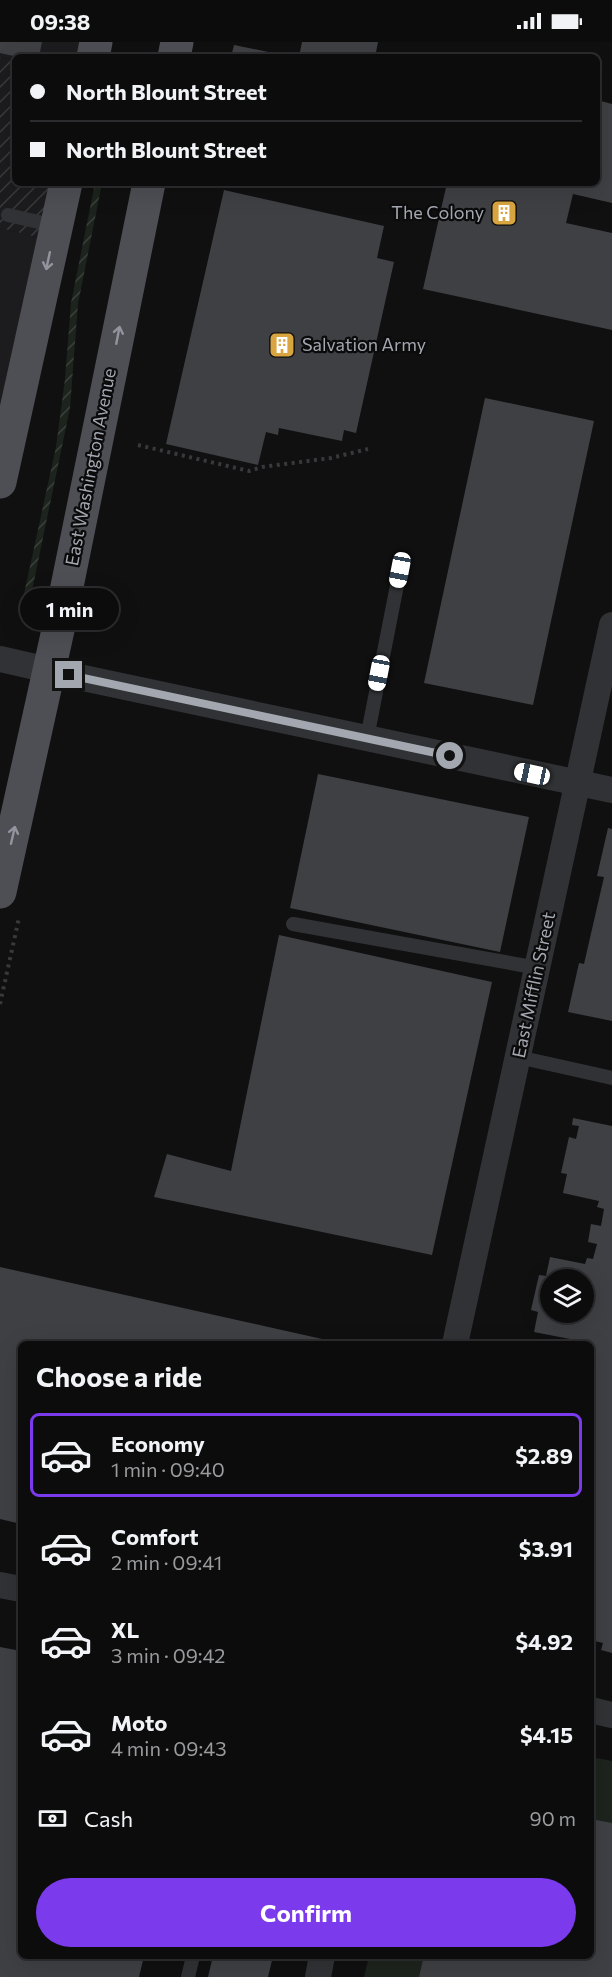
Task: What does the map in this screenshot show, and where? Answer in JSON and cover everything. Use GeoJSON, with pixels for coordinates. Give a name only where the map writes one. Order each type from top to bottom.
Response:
{"type":"FeatureCollection","features":[{"type":"Feature","properties":{"kind":"main road"},"geometry":{"type":"LineString","coordinates":[[0,482],[65,186]]}},
{"type":"Feature","properties":{"kind":"main road","name":"East Washington Avenue"},"geometry":{"type":"LineString","coordinates":[[0,892],[50,671],[148,186]]}},
{"type":"Feature","properties":{"kind":"street","name":"East Mifflin Street"},"geometry":{"type":"LineString","coordinates":[[456,1341],[612,625]]}},
{"type":"Feature","properties":{"kind":"street"},"geometry":{"type":"LineString","coordinates":[[0,659],[612,790]]}},
{"type":"Feature","properties":{"kind":"street"},"geometry":{"type":"LineString","coordinates":[[0,1585],[18,1588]]}},
{"type":"Feature","properties":{"kind":"street"},"geometry":{"type":"LineString","coordinates":[[594,1711],[612,1715]]}},
{"type":"Feature","properties":{"kind":"street"},"geometry":{"type":"LineString","coordinates":[[318,1977],[321,1959]]}},
{"type":"Feature","properties":{"kind":"lane"},"geometry":{"type":"LineString","coordinates":[[8,215],[56,226]]}},
{"type":"Feature","properties":{"kind":"lane"},"geometry":{"type":"LineString","coordinates":[[367,738],[400,570]]}},
{"type":"Feature","properties":{"kind":"lane"},"geometry":{"type":"LineString","coordinates":[[293,924],[398,945],[538,968]]}},
{"type":"Feature","properties":{"kind":"lane"},"geometry":{"type":"LineString","coordinates":[[518,1057],[612,1078]]}},
{"type":"Feature","properties":{"kind":"lane"},"geometry":{"type":"LineString","coordinates":[[188,1977],[192,1959]]}},
{"type":"Feature","properties":{"kind":"path"},"geometry":{"type":"LineString","coordinates":[[138,445],[249,471],[262,467],[331,458],[368,449]]}},
{"type":"Feature","properties":{"kind":"shaded area"},"geometry":{"type":"Polygon","coordinates":[[[0,42],[96,42],[94,54],[12,54],[12,59],[0,57],[0,42]]]}},
{"type":"Feature","properties":{"kind":"shaded area"},"geometry":{"type":"Polygon","coordinates":[[[0,57],[12,59],[12,186],[65,186],[53,241],[0,228],[0,57]]]}},
{"type":"Feature","properties":{"kind":"shaded area"},"geometry":{"type":"Polygon","coordinates":[[[94,186],[101,186],[78,304],[70,408],[29,605],[22,603],[56,447],[65,379],[71,303],[94,186]]]}},
{"type":"Feature","properties":{"kind":"shaded area"},"geometry":{"type":"Polygon","coordinates":[[[0,228],[53,241],[0,482],[0,228]]]}},
{"type":"Feature","properties":{"kind":"shaded area"},"geometry":{"type":"Polygon","coordinates":[[[594,1758],[612,1761],[612,1977],[364,1977],[368,1959],[594,1959],[594,1758]]]}},
{"type":"Feature","properties":{"kind":"building"},"geometry":{"type":"Polygon","coordinates":[[[0,42],[42,42],[40,54],[12,56],[0,53],[0,42]]]}},
{"type":"Feature","properties":{"kind":"building"},"geometry":{"type":"Polygon","coordinates":[[[302,42],[378,42],[376,54],[300,54],[302,42]]]}},
{"type":"Feature","properties":{"kind":"building"},"geometry":{"type":"Polygon","coordinates":[[[234,45],[278,54],[232,54],[234,45]]]}},
{"type":"Feature","properties":{"kind":"building","name":"The Colony"},"geometry":{"type":"Polygon","coordinates":[[[600,101],[612,104],[612,203],[573,194],[566,223],[612,233],[612,330],[423,289],[446,186],[600,186],[600,101]]]}},
{"type":"Feature","properties":{"kind":"building","name":"Salvation Army"},"geometry":{"type":"Polygon","coordinates":[[[224,190],[384,226],[377,258],[394,262],[356,433],[344,430],[342,441],[279,428],[278,435],[266,432],[258,465],[166,444],[224,190]]]}},
{"type":"Feature","properties":{"kind":"building"},"geometry":{"type":"Polygon","coordinates":[[[485,398],[594,421],[533,705],[424,683],[485,398]]]}},
{"type":"Feature","properties":{"kind":"building"},"geometry":{"type":"Polygon","coordinates":[[[318,774],[529,817],[500,952],[290,908],[318,774]]]}},
{"type":"Feature","properties":{"kind":"building"},"geometry":{"type":"Polygon","coordinates":[[[608,828],[612,829],[612,1021],[568,1012],[579,963],[584,964],[604,877],[597,876],[608,828]]]}},
{"type":"Feature","properties":{"kind":"building"},"geometry":{"type":"Polygon","coordinates":[[[279,935],[492,982],[432,1255],[154,1197],[167,1154],[231,1171],[279,935]]]}},
{"type":"Feature","properties":{"kind":"building"},"geometry":{"type":"Polygon","coordinates":[[[573,1118],[612,1126],[612,1653],[601,1650],[603,1643],[594,1641],[594,1341],[569,1341],[570,1339],[534,1332],[538,1312],[531,1310],[540,1275],[540,1323],[594,1323],[594,1269],[547,1269],[550,1257],[585,1264],[587,1258],[593,1259],[597,1244],[588,1242],[591,1224],[601,1226],[604,1209],[597,1207],[599,1201],[563,1193],[567,1174],[561,1173],[569,1137],[576,1139],[579,1126],[572,1125],[573,1118]]]}},
{"type":"Feature","properties":{"kind":"building"},"geometry":{"type":"Polygon","coordinates":[[[0,1267],[331,1341],[18,1341],[18,1523],[0,1519],[0,1267]]]}},
{"type":"Feature","properties":{"kind":"building"},"geometry":{"type":"Polygon","coordinates":[[[0,1647],[18,1650],[18,1959],[143,1959],[139,1977],[0,1977],[0,1647]]]}},
{"type":"Feature","properties":{"kind":"building"},"geometry":{"type":"Polygon","coordinates":[[[594,1820],[612,1823],[612,1977],[419,1977],[423,1959],[594,1959],[594,1820]]]}},
{"type":"Feature","properties":{"kind":"building"},"geometry":{"type":"Polygon","coordinates":[[[212,1959],[272,1959],[268,1977],[208,1977],[212,1959]]]}},
{"type":"Feature","properties":{"kind":"place","name":"The Colony"},"geometry":{"type":"Point","coordinates":[504,213]}},
{"type":"Feature","properties":{"kind":"place","name":"Salvation Army"},"geometry":{"type":"Point","coordinates":[282,345]}},
{"type":"Feature","properties":{"kind":"route"},"geometry":{"type":"LineString","coordinates":[[69,675],[450,756]]}}]}
